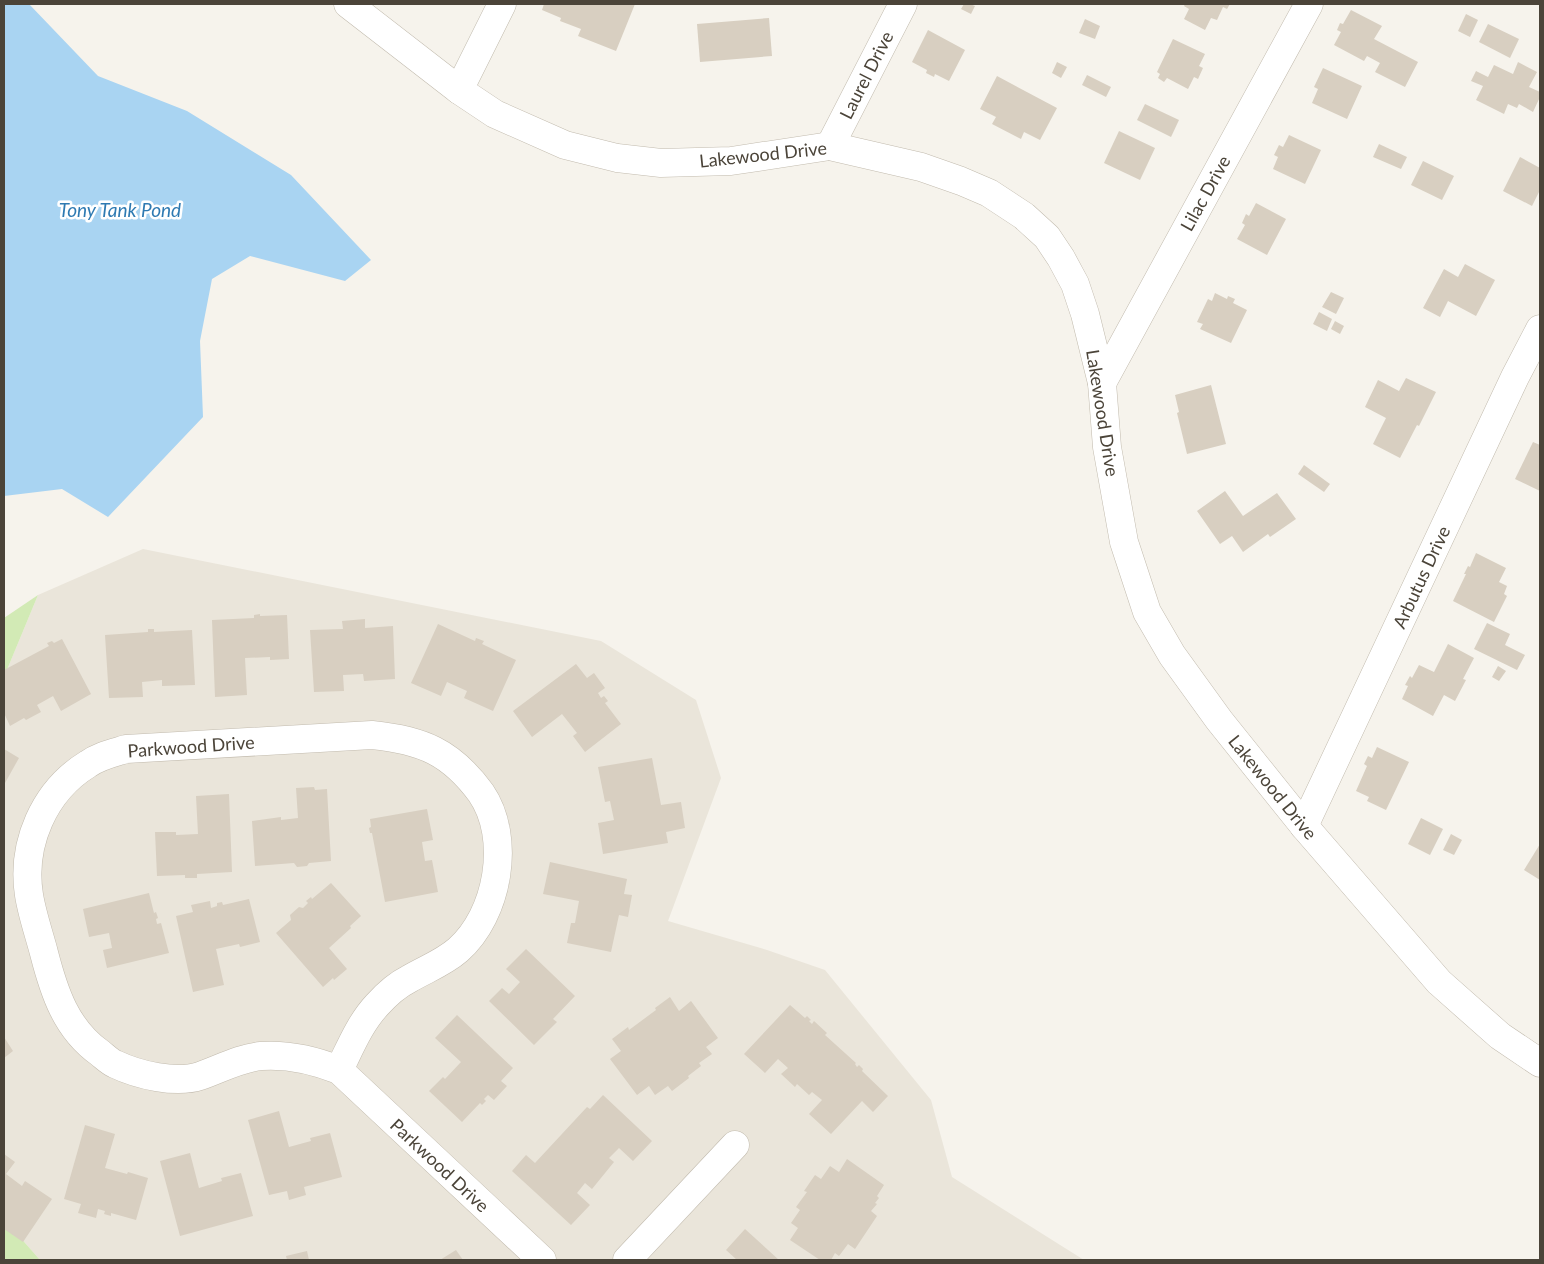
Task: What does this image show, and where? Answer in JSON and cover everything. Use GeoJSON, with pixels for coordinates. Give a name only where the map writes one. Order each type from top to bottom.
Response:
{"type":"FeatureCollection","features":[{"type":"Feature","properties":{"kind":"street","name":"Lakewood Drive"},"geometry":{"type":"LineString","coordinates":[[348,4],[459,90],[495,114],[565,145],[617,158],[662,163],[731,161],[830,146],[921,167],[953,178],[989,193],[1024,216],[1046,237],[1061,258],[1075,284],[1085,314],[1102,383],[1107,447],[1124,542],[1147,612],[1172,655],[1219,720],[1304,826],[1439,982],[1500,1036],[1540,1062]]}},
{"type":"Feature","properties":{"kind":"street"},"geometry":{"type":"LineString","coordinates":[[459,90],[502,4]]}},
{"type":"Feature","properties":{"kind":"street","name":"Laurel Drive"},"geometry":{"type":"LineString","coordinates":[[830,146],[903,4]]}},
{"type":"Feature","properties":{"kind":"street","name":"Lilac Drive"},"geometry":{"type":"LineString","coordinates":[[1102,383],[1309,4]]}},
{"type":"Feature","properties":{"kind":"street","name":"Arbutus Drive"},"geometry":{"type":"LineString","coordinates":[[1304,826],[1515,377],[1540,329]]}},
{"type":"Feature","properties":{"kind":"street","name":"Parkwood Drive"},"geometry":{"type":"LineString","coordinates":[[339,1070],[356,1034],[376,1006],[391,991],[409,979],[436,966],[459,949],[477,927],[490,903],[498,863],[495,826],[486,800],[470,778],[452,760],[428,747],[399,737],[372,735],[126,749],[107,754],[88,764],[66,780],[50,798],[39,820],[31,844],[28,868],[29,894],[50,979],[58,999],[71,1025],[90,1046],[114,1064],[144,1074],[172,1079],[198,1076],[260,1056],[288,1056],[307,1059],[339,1070],[542,1260]]}},
{"type":"Feature","properties":{"kind":"street"},"geometry":{"type":"LineString","coordinates":[[628,1260],[734,1145]]}},
{"type":"Feature","properties":{"kind":"shaded area"},"geometry":{"type":"Polygon","coordinates":[[[143,549],[601,641],[696,700],[721,778],[668,921],[767,950],[825,970],[931,1100],[952,1177],[1084,1260],[40,1260],[4,1219],[4,677],[38,595],[143,549]]]}},
{"type":"Feature","properties":{"kind":"green space"},"geometry":{"type":"Polygon","coordinates":[[[38,595],[4,677],[4,618],[38,595]]]}},
{"type":"Feature","properties":{"kind":"green space"},"geometry":{"type":"Polygon","coordinates":[[[4,1219],[40,1260],[4,1260],[4,1219]]]}},
{"type":"Feature","properties":{"kind":"water","name":"Tony Tank Pond"},"geometry":{"type":"Polygon","coordinates":[[[4,4],[29,4],[98,76],[187,111],[291,175],[371,260],[345,281],[250,256],[212,279],[200,341],[203,417],[108,517],[62,489],[4,496],[4,4]]]}},
{"type":"Feature","properties":{"kind":"building"},"geometry":{"type":"Polygon","coordinates":[[[544,4],[635,4],[616,51],[578,36],[581,29],[560,21],[561,18],[542,10],[544,4]]]}},
{"type":"Feature","properties":{"kind":"building"},"geometry":{"type":"Polygon","coordinates":[[[964,4],[975,6],[971,14],[961,9],[964,4]]]}},
{"type":"Feature","properties":{"kind":"building"},"geometry":{"type":"Polygon","coordinates":[[[1185,4],[1230,4],[1227,9],[1223,7],[1217,20],[1211,18],[1205,30],[1184,19],[1189,9],[1184,6],[1185,4]]]}},
{"type":"Feature","properties":{"kind":"building"},"geometry":{"type":"Polygon","coordinates":[[[1351,10],[1382,26],[1374,39],[1418,62],[1405,87],[1375,72],[1380,63],[1367,56],[1364,61],[1334,45],[1341,32],[1337,30],[1340,23],[1343,24],[1351,10]]]}},
{"type":"Feature","properties":{"kind":"building"},"geometry":{"type":"Polygon","coordinates":[[[1466,14],[1478,20],[1470,37],[1458,31],[1466,14]]]}},
{"type":"Feature","properties":{"kind":"building"},"geometry":{"type":"Polygon","coordinates":[[[769,18],[772,56],[700,62],[697,24],[769,18]]]}},
{"type":"Feature","properties":{"kind":"building"},"geometry":{"type":"Polygon","coordinates":[[[1085,19],[1100,26],[1095,39],[1079,33],[1085,19]]]}},
{"type":"Feature","properties":{"kind":"building"},"geometry":{"type":"Polygon","coordinates":[[[1488,24],[1519,39],[1510,58],[1479,42],[1488,24]]]}},
{"type":"Feature","properties":{"kind":"building"},"geometry":{"type":"Polygon","coordinates":[[[928,30],[965,50],[949,81],[935,74],[934,77],[926,73],[927,70],[912,62],[928,30]]]}},
{"type":"Feature","properties":{"kind":"building"},"geometry":{"type":"Polygon","coordinates":[[[1173,39],[1205,54],[1199,66],[1203,68],[1198,79],[1194,77],[1188,89],[1167,78],[1164,82],[1158,78],[1160,74],[1157,72],[1173,39]]]}},
{"type":"Feature","properties":{"kind":"building"},"geometry":{"type":"Polygon","coordinates":[[[1057,62],[1067,67],[1061,78],[1052,73],[1057,62]]]}},
{"type":"Feature","properties":{"kind":"building"},"geometry":{"type":"Polygon","coordinates":[[[1518,62],[1537,72],[1529,87],[1540,92],[1540,97],[1533,112],[1519,104],[1517,108],[1508,104],[1504,114],[1476,100],[1483,86],[1471,81],[1476,71],[1488,77],[1494,65],[1513,74],[1518,62]]]}},
{"type":"Feature","properties":{"kind":"building"},"geometry":{"type":"Polygon","coordinates":[[[1323,68],[1362,86],[1347,119],[1312,103],[1318,89],[1314,87],[1323,68]]]}},
{"type":"Feature","properties":{"kind":"building"},"geometry":{"type":"Polygon","coordinates":[[[1087,75],[1111,87],[1106,97],[1082,85],[1087,75]]]}},
{"type":"Feature","properties":{"kind":"building"},"geometry":{"type":"Polygon","coordinates":[[[997,76],[1057,108],[1040,140],[1024,132],[1021,139],[992,124],[996,117],[980,109],[997,76]]]}},
{"type":"Feature","properties":{"kind":"building"},"geometry":{"type":"Polygon","coordinates":[[[1145,104],[1179,120],[1171,137],[1137,120],[1145,104]]]}},
{"type":"Feature","properties":{"kind":"building"},"geometry":{"type":"Polygon","coordinates":[[[1119,131],[1155,148],[1140,180],[1104,163],[1119,131]]]}},
{"type":"Feature","properties":{"kind":"building"},"geometry":{"type":"Polygon","coordinates":[[[1289,135],[1321,150],[1305,184],[1273,169],[1278,157],[1274,155],[1279,145],[1283,147],[1289,135]]]}},
{"type":"Feature","properties":{"kind":"building"},"geometry":{"type":"Polygon","coordinates":[[[1379,144],[1407,157],[1401,169],[1373,157],[1379,144]]]}},
{"type":"Feature","properties":{"kind":"building"},"geometry":{"type":"Polygon","coordinates":[[[1520,157],[1540,168],[1540,190],[1532,206],[1503,191],[1520,157]]]}},
{"type":"Feature","properties":{"kind":"building"},"geometry":{"type":"Polygon","coordinates":[[[1423,161],[1454,176],[1442,200],[1411,185],[1423,161]]]}},
{"type":"Feature","properties":{"kind":"building"},"geometry":{"type":"Polygon","coordinates":[[[1256,203],[1286,219],[1267,255],[1237,239],[1245,225],[1242,223],[1246,214],[1249,216],[1256,203]]]}},
{"type":"Feature","properties":{"kind":"building"},"geometry":{"type":"Polygon","coordinates":[[[1465,264],[1495,280],[1476,316],[1448,301],[1440,317],[1423,308],[1444,269],[1458,277],[1465,264]]]}},
{"type":"Feature","properties":{"kind":"building"},"geometry":{"type":"Polygon","coordinates":[[[1331,292],[1344,298],[1336,314],[1322,307],[1331,292]]]}},
{"type":"Feature","properties":{"kind":"building"},"geometry":{"type":"Polygon","coordinates":[[[1215,293],[1227,299],[1228,296],[1235,299],[1233,303],[1247,310],[1231,343],[1200,329],[1203,324],[1197,322],[1208,299],[1212,301],[1215,293]]]}},
{"type":"Feature","properties":{"kind":"building"},"geometry":{"type":"Polygon","coordinates":[[[1319,312],[1332,319],[1327,331],[1313,324],[1319,312]]]}},
{"type":"Feature","properties":{"kind":"building"},"geometry":{"type":"Polygon","coordinates":[[[1335,321],[1344,326],[1340,334],[1331,329],[1335,321]]]}},
{"type":"Feature","properties":{"kind":"building"},"geometry":{"type":"Polygon","coordinates":[[[1406,378],[1436,392],[1400,458],[1373,444],[1386,418],[1365,407],[1378,380],[1399,391],[1406,378]]]}},
{"type":"Feature","properties":{"kind":"building"},"geometry":{"type":"Polygon","coordinates":[[[1211,385],[1226,444],[1187,454],[1177,413],[1179,412],[1175,395],[1211,385]]]}},
{"type":"Feature","properties":{"kind":"building"},"geometry":{"type":"Polygon","coordinates":[[[1533,442],[1540,445],[1540,491],[1515,479],[1533,442]]]}},
{"type":"Feature","properties":{"kind":"building"},"geometry":{"type":"Polygon","coordinates":[[[1304,465],[1330,484],[1324,492],[1298,474],[1304,465]]]}},
{"type":"Feature","properties":{"kind":"building"},"geometry":{"type":"Polygon","coordinates":[[[1225,491],[1243,516],[1277,493],[1296,519],[1270,537],[1268,534],[1243,552],[1232,536],[1220,544],[1197,511],[1225,491]]]}},
{"type":"Feature","properties":{"kind":"building"},"geometry":{"type":"Polygon","coordinates":[[[1476,553],[1506,568],[1499,582],[1507,586],[1504,594],[1507,596],[1494,622],[1453,601],[1466,574],[1464,574],[1468,566],[1470,567],[1476,553]]]}},
{"type":"Feature","properties":{"kind":"building"},"geometry":{"type":"Polygon","coordinates":[[[260,614],[260,616],[287,615],[289,659],[270,660],[270,657],[245,658],[247,695],[215,697],[212,620],[254,618],[254,615],[260,614]]]}},
{"type":"Feature","properties":{"kind":"building"},"geometry":{"type":"Polygon","coordinates":[[[365,619],[365,628],[393,626],[395,679],[364,681],[363,674],[343,675],[344,691],[314,692],[310,630],[343,629],[342,621],[365,619]]]}},
{"type":"Feature","properties":{"kind":"building"},"geometry":{"type":"Polygon","coordinates":[[[1487,623],[1510,634],[1505,645],[1525,655],[1517,670],[1474,649],[1487,623]]]}},
{"type":"Feature","properties":{"kind":"building"},"geometry":{"type":"Polygon","coordinates":[[[438,624],[475,641],[476,638],[484,641],[482,644],[516,660],[493,711],[464,698],[467,691],[447,682],[441,696],[411,683],[438,624]]]}},
{"type":"Feature","properties":{"kind":"building"},"geometry":{"type":"Polygon","coordinates":[[[148,629],[154,629],[154,632],[192,630],[195,685],[162,686],[162,680],[142,682],[143,697],[109,698],[105,635],[148,632],[148,629]]]}},
{"type":"Feature","properties":{"kind":"building"},"geometry":{"type":"Polygon","coordinates":[[[62,639],[91,694],[61,711],[53,696],[37,705],[41,712],[26,720],[24,718],[10,726],[4,713],[4,670],[49,646],[47,643],[52,641],[54,643],[62,639]]]}},
{"type":"Feature","properties":{"kind":"building"},"geometry":{"type":"Polygon","coordinates":[[[1448,644],[1474,658],[1463,679],[1466,680],[1455,701],[1444,695],[1433,716],[1402,699],[1408,686],[1405,685],[1410,676],[1412,678],[1419,665],[1434,672],[1448,644]]]}},
{"type":"Feature","properties":{"kind":"building"},"geometry":{"type":"Polygon","coordinates":[[[576,664],[587,678],[594,673],[605,688],[598,693],[601,698],[604,696],[608,701],[605,703],[621,724],[585,752],[573,736],[577,733],[562,714],[532,737],[513,711],[576,664]]]}},
{"type":"Feature","properties":{"kind":"building"},"geometry":{"type":"Polygon","coordinates":[[[1498,666],[1506,671],[1499,681],[1492,677],[1498,666]]]}},
{"type":"Feature","properties":{"kind":"building"},"geometry":{"type":"Polygon","coordinates":[[[1377,747],[1409,762],[1386,810],[1367,801],[1369,797],[1356,791],[1367,766],[1364,764],[1368,756],[1372,758],[1377,747]]]}},
{"type":"Feature","properties":{"kind":"building"},"geometry":{"type":"Polygon","coordinates":[[[4,749],[19,758],[5,783],[4,783],[4,749]]]}},
{"type":"Feature","properties":{"kind":"building"},"geometry":{"type":"Polygon","coordinates":[[[652,758],[661,805],[681,802],[685,828],[666,832],[668,843],[603,854],[598,823],[614,820],[610,801],[605,802],[598,767],[652,758]]]}},
{"type":"Feature","properties":{"kind":"building"},"geometry":{"type":"Polygon","coordinates":[[[314,787],[315,790],[327,789],[331,861],[309,863],[307,866],[297,867],[294,863],[255,866],[252,821],[281,817],[281,820],[298,818],[296,788],[314,787]]]}},
{"type":"Feature","properties":{"kind":"building"},"geometry":{"type":"Polygon","coordinates":[[[229,794],[232,872],[197,874],[197,878],[185,878],[185,875],[157,876],[155,832],[176,832],[176,835],[198,834],[196,796],[229,794]]]}},
{"type":"Feature","properties":{"kind":"building"},"geometry":{"type":"Polygon","coordinates":[[[427,809],[433,840],[422,842],[425,861],[432,860],[438,892],[385,902],[372,833],[370,833],[369,828],[371,827],[370,819],[427,809]]]}},
{"type":"Feature","properties":{"kind":"building"},"geometry":{"type":"Polygon","coordinates":[[[1421,818],[1443,829],[1430,855],[1408,844],[1421,818]]]}},
{"type":"Feature","properties":{"kind":"building"},"geometry":{"type":"Polygon","coordinates":[[[1451,834],[1462,840],[1454,855],[1443,850],[1451,834]]]}},
{"type":"Feature","properties":{"kind":"building"},"geometry":{"type":"Polygon","coordinates":[[[1540,844],[1540,880],[1524,870],[1540,844]]]}},
{"type":"Feature","properties":{"kind":"building"},"geometry":{"type":"Polygon","coordinates":[[[550,862],[627,879],[624,894],[632,895],[628,917],[619,915],[611,952],[567,943],[571,923],[575,923],[579,901],[543,894],[550,862]]]}},
{"type":"Feature","properties":{"kind":"building"},"geometry":{"type":"Polygon","coordinates":[[[331,883],[361,916],[329,948],[347,969],[323,987],[276,933],[291,920],[290,915],[299,907],[303,908],[308,903],[306,901],[311,897],[312,899],[331,883]]]}},
{"type":"Feature","properties":{"kind":"building"},"geometry":{"type":"Polygon","coordinates":[[[149,893],[154,913],[156,912],[158,918],[156,919],[157,924],[161,923],[169,953],[107,968],[103,950],[112,948],[109,933],[89,937],[83,909],[149,893]]]}},
{"type":"Feature","properties":{"kind":"building"},"geometry":{"type":"Polygon","coordinates":[[[249,899],[260,942],[240,947],[239,944],[216,949],[224,985],[193,992],[176,916],[193,912],[191,905],[210,901],[211,908],[217,906],[217,903],[222,902],[223,905],[249,899]]]}},
{"type":"Feature","properties":{"kind":"building"},"geometry":{"type":"Polygon","coordinates":[[[526,949],[575,996],[553,1019],[557,1022],[534,1045],[489,1001],[502,988],[509,994],[520,982],[506,969],[526,949]]]}},
{"type":"Feature","properties":{"kind":"building"},"geometry":{"type":"Polygon","coordinates":[[[670,997],[679,1011],[691,1001],[718,1038],[706,1047],[712,1054],[699,1063],[701,1066],[672,1091],[668,1086],[655,1095],[649,1086],[637,1095],[610,1059],[621,1051],[612,1039],[628,1027],[629,1030],[670,997]]]}},
{"type":"Feature","properties":{"kind":"building"},"geometry":{"type":"Polygon","coordinates":[[[790,1005],[805,1018],[807,1016],[812,1024],[814,1021],[827,1033],[825,1035],[856,1063],[857,1067],[859,1065],[863,1069],[862,1071],[888,1096],[873,1112],[862,1101],[831,1134],[809,1114],[822,1100],[812,1092],[809,1095],[797,1084],[795,1087],[781,1074],[788,1068],[778,1059],[765,1073],[744,1054],[790,1005]]]}},
{"type":"Feature","properties":{"kind":"building"},"geometry":{"type":"Polygon","coordinates":[[[457,1015],[513,1068],[501,1081],[507,1086],[494,1100],[488,1095],[484,1099],[486,1101],[482,1105],[480,1103],[462,1122],[429,1091],[443,1077],[445,1079],[461,1062],[435,1038],[457,1015]]]}},
{"type":"Feature","properties":{"kind":"building"},"geometry":{"type":"Polygon","coordinates":[[[4,1037],[13,1051],[4,1058],[4,1037]]]}},
{"type":"Feature","properties":{"kind":"building"},"geometry":{"type":"Polygon","coordinates":[[[603,1095],[652,1141],[633,1161],[619,1148],[609,1158],[614,1162],[592,1189],[585,1183],[577,1193],[590,1205],[571,1225],[512,1171],[526,1155],[535,1163],[587,1107],[590,1109],[603,1095]]]}},
{"type":"Feature","properties":{"kind":"building"},"geometry":{"type":"Polygon","coordinates":[[[279,1111],[289,1147],[311,1141],[310,1138],[330,1133],[342,1177],[304,1187],[306,1195],[289,1200],[287,1191],[269,1195],[248,1120],[279,1111]]]}},
{"type":"Feature","properties":{"kind":"building"},"geometry":{"type":"Polygon","coordinates":[[[85,1125],[115,1134],[105,1168],[148,1178],[136,1220],[111,1213],[111,1216],[104,1214],[105,1211],[98,1209],[96,1218],[78,1213],[81,1204],[64,1199],[85,1125]]]}},
{"type":"Feature","properties":{"kind":"building"},"geometry":{"type":"Polygon","coordinates":[[[190,1153],[199,1188],[222,1181],[221,1178],[241,1173],[253,1216],[180,1236],[160,1161],[190,1153]]]}},
{"type":"Feature","properties":{"kind":"building"},"geometry":{"type":"Polygon","coordinates":[[[4,1154],[15,1162],[6,1174],[22,1186],[25,1181],[52,1199],[23,1242],[4,1229],[4,1154]]]}},
{"type":"Feature","properties":{"kind":"building"},"geometry":{"type":"Polygon","coordinates":[[[847,1159],[884,1185],[877,1196],[879,1198],[875,1203],[877,1204],[871,1211],[877,1216],[855,1249],[848,1244],[839,1256],[835,1253],[831,1260],[820,1260],[790,1240],[798,1228],[791,1223],[800,1210],[796,1207],[807,1192],[804,1191],[815,1175],[821,1179],[830,1166],[839,1172],[847,1159]]]}},
{"type":"Feature","properties":{"kind":"building"},"geometry":{"type":"Polygon","coordinates":[[[745,1229],[779,1260],[737,1260],[726,1250],[745,1229]]]}},
{"type":"Feature","properties":{"kind":"building"},"geometry":{"type":"Polygon","coordinates":[[[456,1250],[463,1260],[440,1260],[456,1250]]]}},
{"type":"Feature","properties":{"kind":"building"},"geometry":{"type":"Polygon","coordinates":[[[307,1251],[309,1260],[287,1260],[286,1256],[307,1251]]]}}]}
